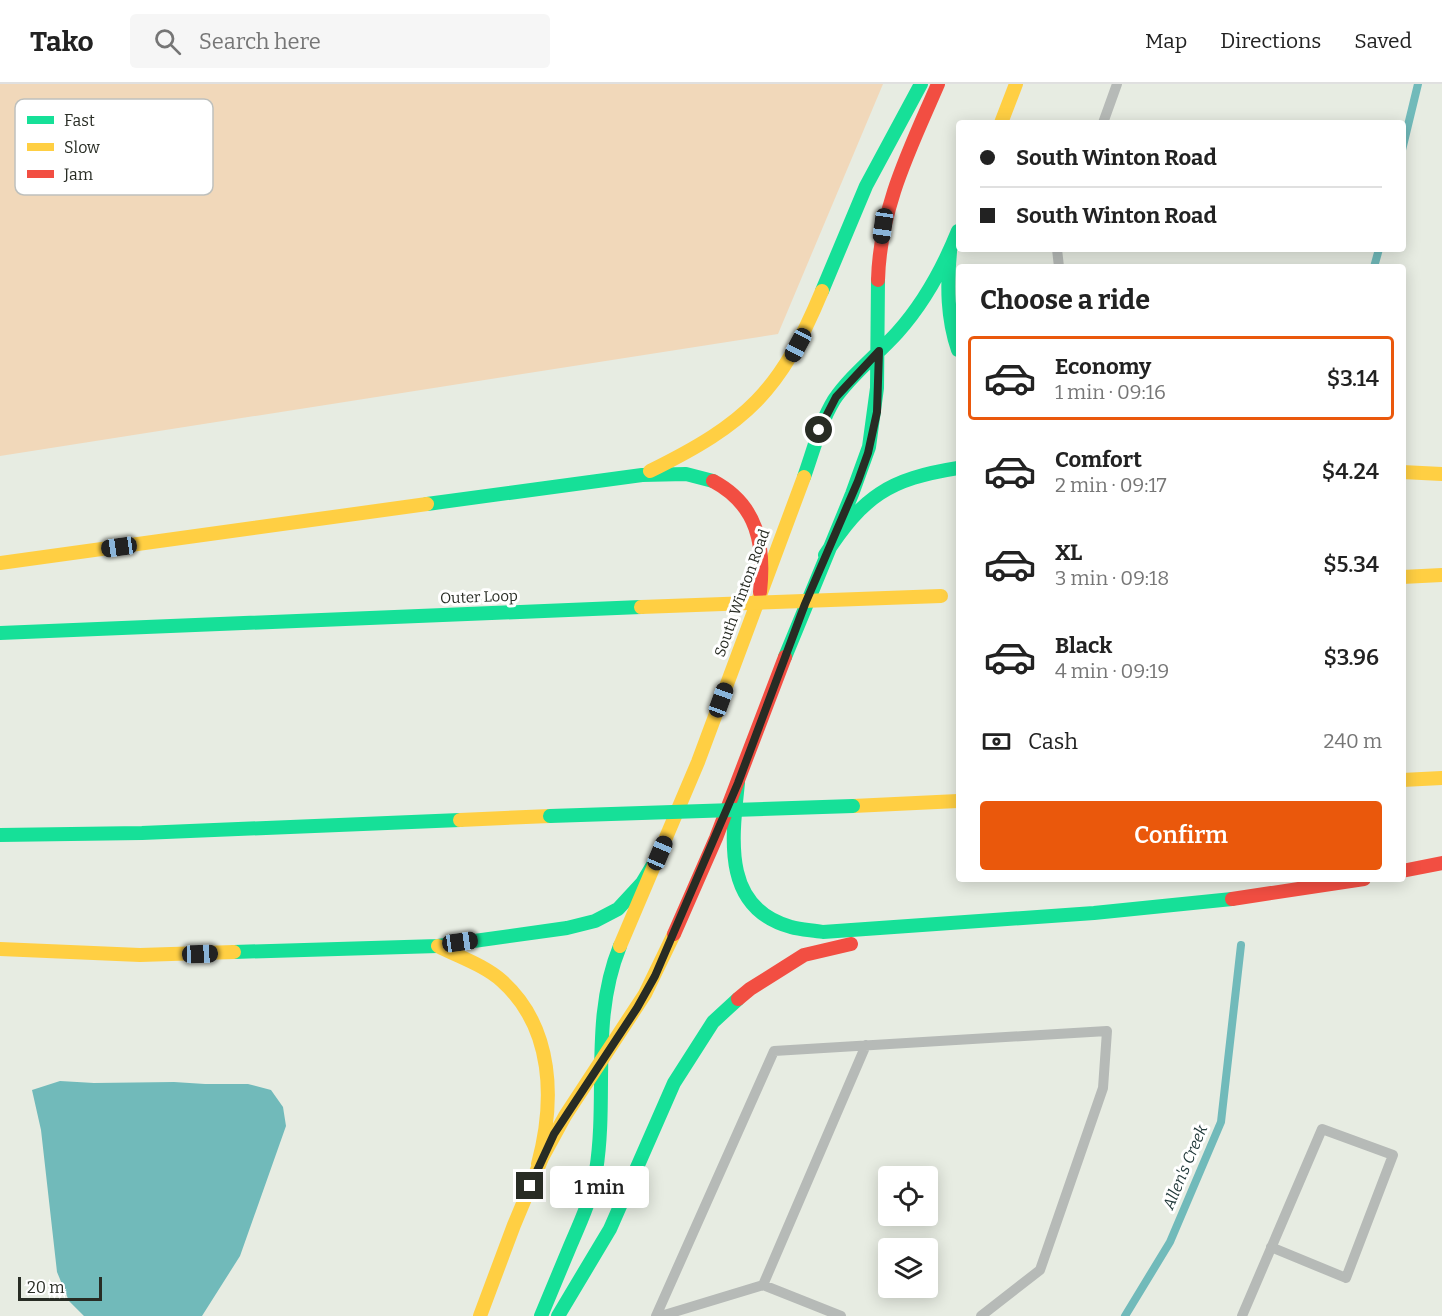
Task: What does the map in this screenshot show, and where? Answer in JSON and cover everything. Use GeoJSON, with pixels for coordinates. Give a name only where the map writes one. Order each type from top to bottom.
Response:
{"type":"FeatureCollection","features":[{"type":"Feature","properties":{"kind":"main road"},"geometry":{"type":"LineString","coordinates":[[642,475],[701,445],[726,429],[760,400],[777,379],[798,345],[861,197],[921,84]]}},
{"type":"Feature","properties":{"kind":"main road"},"geometry":{"type":"LineString","coordinates":[[538,1164],[554,1134],[637,1008],[655,976],[738,783],[825,555],[858,481],[871,442],[878,400],[879,267],[883,226],[895,186],[938,84]]}},
{"type":"Feature","properties":{"kind":"main road"},"geometry":{"type":"LineString","coordinates":[[1002,120],[1016,84]]}},
{"type":"Feature","properties":{"kind":"main road","name":"South Winton Road"},"geometry":{"type":"LineString","coordinates":[[541,1316],[586,1210],[593,1185],[598,1147],[601,1022],[608,980],[618,950],[705,743],[828,411],[841,390],[909,320],[928,295],[956,236]]}},
{"type":"Feature","properties":{"kind":"main road"},"geometry":{"type":"LineString","coordinates":[[950,252],[948,303],[956,342]]}},
{"type":"Feature","properties":{"kind":"main road"},"geometry":{"type":"LineString","coordinates":[[825,555],[848,520],[876,494],[912,478],[956,468]]}},
{"type":"Feature","properties":{"kind":"main road"},"geometry":{"type":"LineString","coordinates":[[1406,472],[1442,474]]}},
{"type":"Feature","properties":{"kind":"main road"},"geometry":{"type":"LineString","coordinates":[[0,563],[642,475],[691,474],[722,486],[739,500],[752,517],[760,537],[763,568],[760,592]]}},
{"type":"Feature","properties":{"kind":"main road"},"geometry":{"type":"LineString","coordinates":[[1406,577],[1442,575]]}},
{"type":"Feature","properties":{"kind":"main road","name":"Outer Loop"},"geometry":{"type":"LineString","coordinates":[[0,633],[956,595]]}},
{"type":"Feature","properties":{"kind":"main road"},"geometry":{"type":"LineString","coordinates":[[1406,780],[1442,778]]}},
{"type":"Feature","properties":{"kind":"main road"},"geometry":{"type":"LineString","coordinates":[[738,783],[734,816],[737,876],[745,897],[757,910],[774,922],[809,931],[1025,920],[1171,908],[1287,893],[1348,882]]}},
{"type":"Feature","properties":{"kind":"main road"},"geometry":{"type":"LineString","coordinates":[[0,835],[142,833],[956,801]]}},
{"type":"Feature","properties":{"kind":"main road"},"geometry":{"type":"LineString","coordinates":[[0,949],[149,955],[438,946],[567,928],[595,921],[627,901],[660,853]]}},
{"type":"Feature","properties":{"kind":"main road"},"geometry":{"type":"LineString","coordinates":[[1406,870],[1442,863]]}},
{"type":"Feature","properties":{"kind":"main road"},"geometry":{"type":"LineString","coordinates":[[558,1316],[610,1229],[674,1083],[713,1022],[750,989],[804,955],[925,925]]}},
{"type":"Feature","properties":{"kind":"main road"},"geometry":{"type":"LineString","coordinates":[[438,946],[484,969],[515,995],[534,1026],[545,1059],[550,1091],[547,1133],[538,1164],[480,1316]]}},
{"type":"Feature","properties":{"kind":"lane"},"geometry":{"type":"LineString","coordinates":[[1103,120],[1118,84]]}},
{"type":"Feature","properties":{"kind":"lane"},"geometry":{"type":"LineString","coordinates":[[658,1316],[774,1051],[1107,1031],[1103,1088],[1040,1270],[981,1316]]}},
{"type":"Feature","properties":{"kind":"lane"},"geometry":{"type":"LineString","coordinates":[[763,1286],[866,1045]]}},
{"type":"Feature","properties":{"kind":"lane"},"geometry":{"type":"LineString","coordinates":[[1242,1316],[1271,1247],[1323,1129],[1393,1155],[1346,1278],[1271,1247]]}},
{"type":"Feature","properties":{"kind":"lane"},"geometry":{"type":"LineString","coordinates":[[658,1316],[763,1286],[841,1316]]}},
{"type":"Feature","properties":{"kind":"shaded area"},"geometry":{"type":"Polygon","coordinates":[[[0,84],[883,84],[778,334],[0,456],[0,84]]]}},
{"type":"Feature","properties":{"kind":"water"},"geometry":{"type":"Polygon","coordinates":[[[60,1081],[248,1084],[271,1090],[283,1107],[286,1126],[240,1256],[202,1316],[84,1316],[69,1301],[57,1272],[41,1130],[32,1090],[60,1081]]]}},
{"type":"Feature","properties":{"kind":"waterway","name":"Allen's Creek"},"geometry":{"type":"LineString","coordinates":[[1406,134],[1418,84]]}},
{"type":"Feature","properties":{"kind":"waterway","name":"Allen's Creek"},"geometry":{"type":"LineString","coordinates":[[1375,264],[1378,252]]}},
{"type":"Feature","properties":{"kind":"waterway","name":"Allen's Creek"},"geometry":{"type":"LineString","coordinates":[[1125,1316],[1170,1242],[1221,1122],[1241,945]]}},
{"type":"Feature","properties":{"kind":"traffic: fast"},"geometry":{"type":"LineString","coordinates":[[822,291],[866,186],[921,84]]}},
{"type":"Feature","properties":{"kind":"traffic: fast"},"geometry":{"type":"LineString","coordinates":[[804,477],[821,428],[834,400],[916,310],[939,272],[956,236]]}},
{"type":"Feature","properties":{"kind":"traffic: fast"},"geometry":{"type":"LineString","coordinates":[[950,252],[949,302],[956,344]]}},
{"type":"Feature","properties":{"kind":"traffic: fast"},"geometry":{"type":"LineString","coordinates":[[785,657],[869,447],[877,388],[878,280]]}},
{"type":"Feature","properties":{"kind":"traffic: fast"},"geometry":{"type":"LineString","coordinates":[[825,555],[852,518],[880,494],[913,478],[956,468]]}},
{"type":"Feature","properties":{"kind":"traffic: fast"},"geometry":{"type":"LineString","coordinates":[[427,504],[642,475],[686,474],[713,481]]}},
{"type":"Feature","properties":{"kind":"traffic: fast"},"geometry":{"type":"LineString","coordinates":[[0,633],[641,607]]}},
{"type":"Feature","properties":{"kind":"traffic: fast"},"geometry":{"type":"LineString","coordinates":[[738,783],[734,848],[736,869],[742,888],[753,904],[769,918],[795,928],[823,932],[1094,913],[1232,899]]}},
{"type":"Feature","properties":{"kind":"traffic: fast"},"geometry":{"type":"LineString","coordinates":[[550,816],[853,806]]}},
{"type":"Feature","properties":{"kind":"traffic: fast"},"geometry":{"type":"LineString","coordinates":[[0,835],[142,833],[460,820]]}},
{"type":"Feature","properties":{"kind":"traffic: fast"},"geometry":{"type":"LineString","coordinates":[[234,952],[438,946],[567,928],[595,921],[618,909],[642,883],[660,853]]}},
{"type":"Feature","properties":{"kind":"traffic: fast"},"geometry":{"type":"LineString","coordinates":[[541,1316],[582,1218],[594,1181],[601,1114],[602,1029],[605,1001],[620,946]]}},
{"type":"Feature","properties":{"kind":"traffic: fast"},"geometry":{"type":"LineString","coordinates":[[558,1316],[610,1229],[674,1083],[713,1022],[738,999]]}},
{"type":"Feature","properties":{"kind":"traffic: slow"},"geometry":{"type":"LineString","coordinates":[[1002,120],[1016,84]]}},
{"type":"Feature","properties":{"kind":"traffic: slow"},"geometry":{"type":"LineString","coordinates":[[650,471],[712,437],[757,401],[775,380],[791,355],[822,291]]}},
{"type":"Feature","properties":{"kind":"traffic: slow"},"geometry":{"type":"LineString","coordinates":[[1406,472],[1442,474]]}},
{"type":"Feature","properties":{"kind":"traffic: slow"},"geometry":{"type":"LineString","coordinates":[[620,946],[698,762],[804,477]]}},
{"type":"Feature","properties":{"kind":"traffic: slow"},"geometry":{"type":"LineString","coordinates":[[0,563],[427,504]]}},
{"type":"Feature","properties":{"kind":"traffic: slow"},"geometry":{"type":"LineString","coordinates":[[1406,577],[1442,575]]}},
{"type":"Feature","properties":{"kind":"traffic: slow"},"geometry":{"type":"LineString","coordinates":[[641,607],[941,596]]}},
{"type":"Feature","properties":{"kind":"traffic: slow"},"geometry":{"type":"LineString","coordinates":[[1406,780],[1442,778]]}},
{"type":"Feature","properties":{"kind":"traffic: slow"},"geometry":{"type":"LineString","coordinates":[[853,806],[956,801]]}},
{"type":"Feature","properties":{"kind":"traffic: slow"},"geometry":{"type":"LineString","coordinates":[[460,820],[550,816]]}},
{"type":"Feature","properties":{"kind":"traffic: slow"},"geometry":{"type":"LineString","coordinates":[[480,1316],[542,1158],[565,1116],[645,994],[674,934]]}},
{"type":"Feature","properties":{"kind":"traffic: slow"},"geometry":{"type":"LineString","coordinates":[[438,946],[495,975],[519,1000],[532,1021],[541,1043],[548,1091],[547,1115],[538,1164]]}},
{"type":"Feature","properties":{"kind":"traffic: slow"},"geometry":{"type":"LineString","coordinates":[[0,949],[140,955],[234,952]]}},
{"type":"Feature","properties":{"kind":"traffic: jam"},"geometry":{"type":"LineString","coordinates":[[878,280],[880,253],[890,203],[907,155],[938,84]]}},
{"type":"Feature","properties":{"kind":"traffic: jam"},"geometry":{"type":"LineString","coordinates":[[713,481],[740,502],[755,528],[761,558],[760,592]]}},
{"type":"Feature","properties":{"kind":"traffic: jam"},"geometry":{"type":"LineString","coordinates":[[674,934],[716,838],[785,657]]}},
{"type":"Feature","properties":{"kind":"traffic: jam"},"geometry":{"type":"LineString","coordinates":[[1406,870],[1442,863]]}},
{"type":"Feature","properties":{"kind":"traffic: jam"},"geometry":{"type":"LineString","coordinates":[[1232,899],[1344,882]]}},
{"type":"Feature","properties":{"kind":"traffic: jam"},"geometry":{"type":"LineString","coordinates":[[738,999],[804,955],[851,944]]}},
{"type":"Feature","properties":{"kind":"route"},"geometry":{"type":"LineString","coordinates":[[530,1186],[538,1164],[554,1134],[637,1008],[655,976],[738,783],[805,604],[868,453],[877,412],[879,351],[836,397],[819,430]]}}]}
